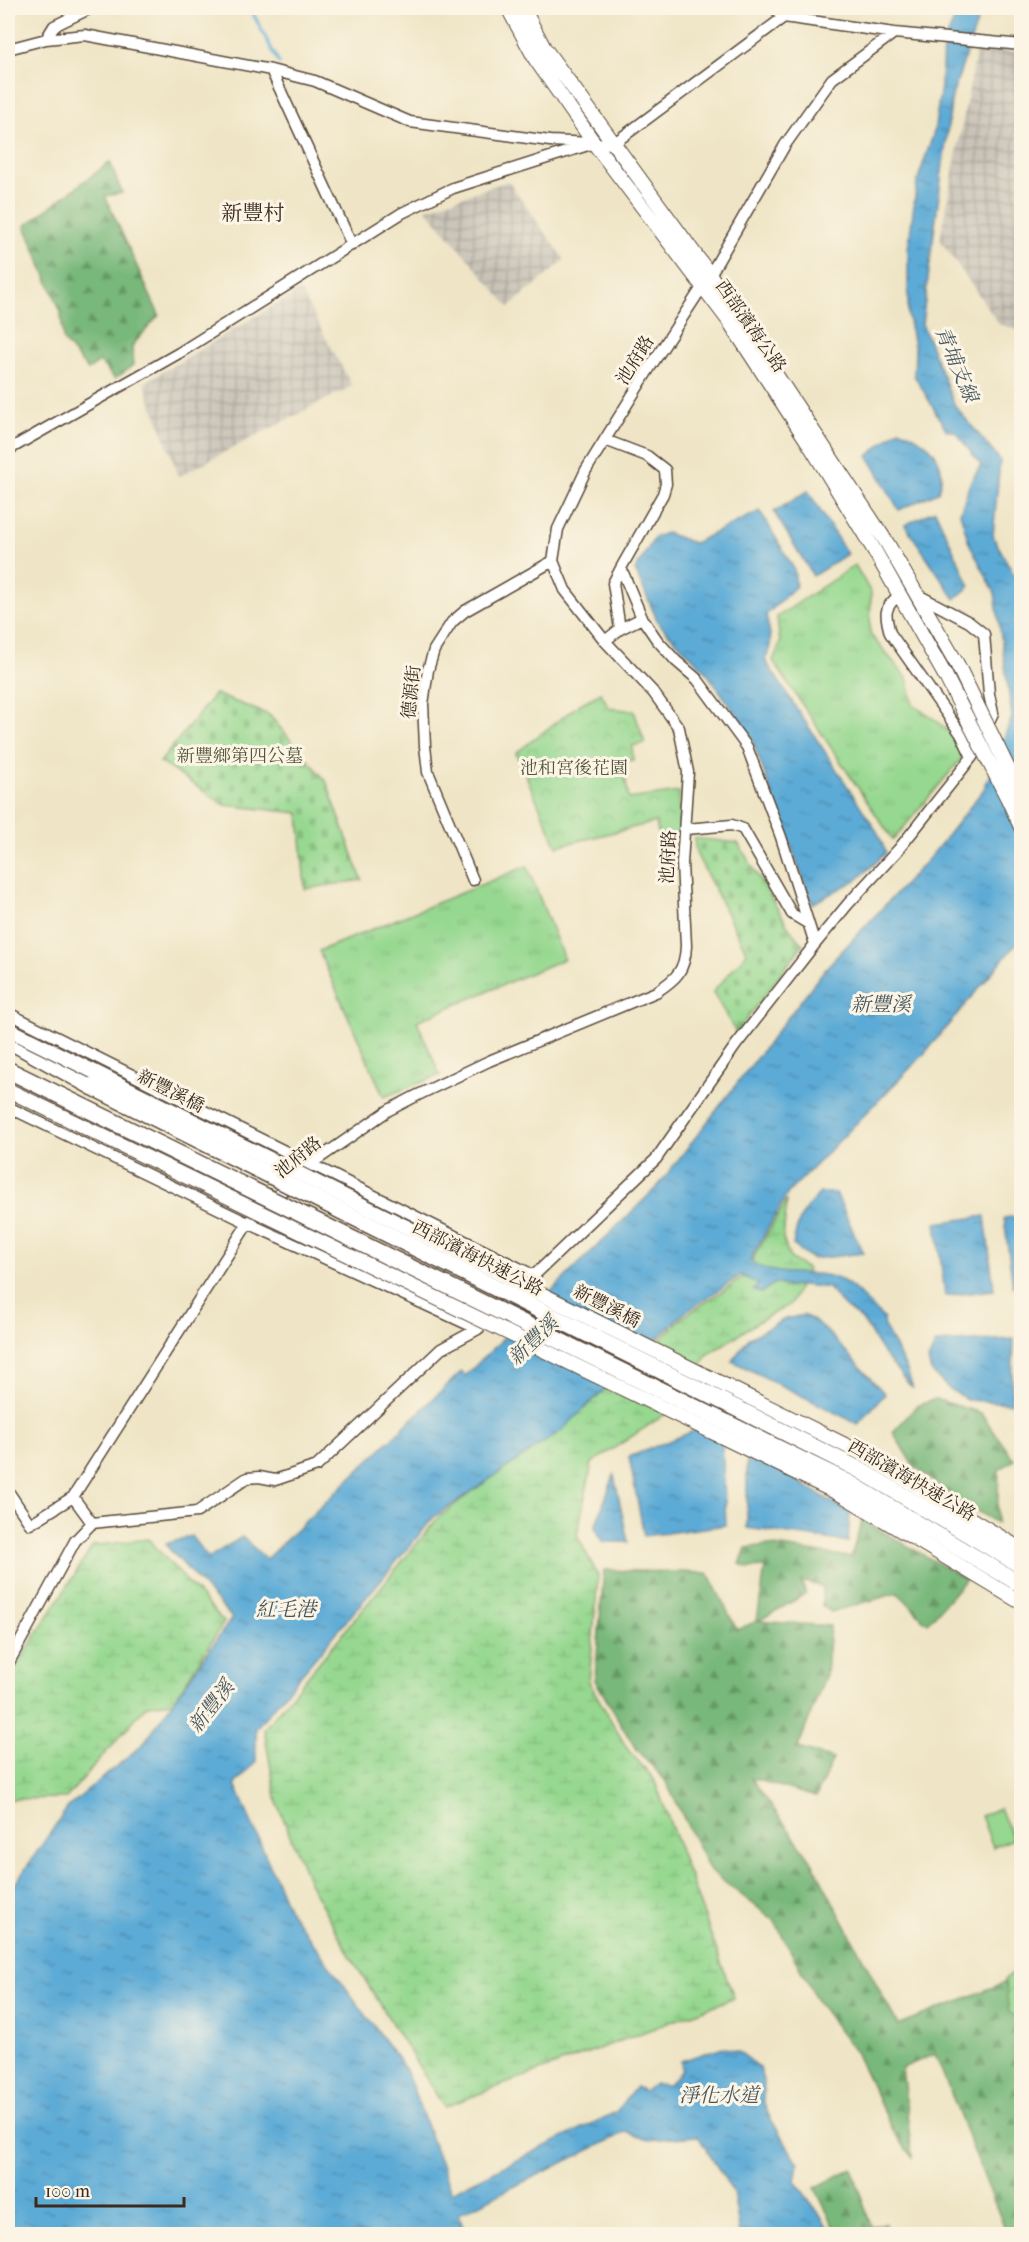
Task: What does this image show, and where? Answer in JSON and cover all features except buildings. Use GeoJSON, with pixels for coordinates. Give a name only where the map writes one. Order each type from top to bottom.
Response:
{"type":"FeatureCollection","features":[{"type":"Feature","properties":{"kind":"highway"},"geometry":{"type":"LineString","coordinates":[[8,1040],[91,1086]]}},
{"type":"Feature","properties":{"kind":"highway","name":"西部濱海快速公路"},"geometry":{"type":"LineString","coordinates":[[8,1046],[858,1469],[1022,1566]]}},
{"type":"Feature","properties":{"kind":"highway","name":"西部濱海快速公路"},"geometry":{"type":"LineString","coordinates":[[8,1070],[849,1483],[1022,1585]]}},
{"type":"Feature","properties":{"kind":"main road","name":"西部濱海公路"},"geometry":{"type":"LineString","coordinates":[[508,8],[536,60],[594,143],[706,281],[729,321],[810,445],[946,677],[1022,829]]}},
{"type":"Feature","properties":{"kind":"main road","name":"西部濱海公路"},"geometry":{"type":"LineString","coordinates":[[523,8],[544,48],[613,144],[880,533],[957,664],[1022,797]]}},
{"type":"Feature","properties":{"kind":"main road","name":"新豐溪橋"},"geometry":{"type":"LineString","coordinates":[[8,1029],[863,1454],[1022,1550]]}},
{"type":"Feature","properties":{"kind":"main road"},"geometry":{"type":"LineString","coordinates":[[8,1090],[844,1496],[1022,1603]]}},
{"type":"Feature","properties":{"kind":"street"},"geometry":{"type":"LineString","coordinates":[[46,39],[54,26],[92,8]]}},
{"type":"Feature","properties":{"kind":"street"},"geometry":{"type":"LineString","coordinates":[[774,8],[784,17],[894,33],[1022,45]]}},
{"type":"Feature","properties":{"kind":"street"},"geometry":{"type":"LineString","coordinates":[[8,49],[46,39],[85,35],[271,70],[315,81],[410,122],[550,141],[613,144],[784,17]]}},
{"type":"Feature","properties":{"kind":"street","name":"池府路"},"geometry":{"type":"LineString","coordinates":[[73,1497],[248,1223],[311,1164],[389,1110],[418,1095],[489,1061],[656,992],[671,983],[679,974],[685,957],[682,862],[688,772],[680,728],[653,692],[605,640],[565,590],[553,561],[558,529],[586,470],[706,281],[785,145],[832,79],[894,33]]}},
{"type":"Feature","properties":{"kind":"street"},"geometry":{"type":"LineString","coordinates":[[271,70],[352,244]]}},
{"type":"Feature","properties":{"kind":"street"},"geometry":{"type":"LineString","coordinates":[[8,450],[178,353],[402,213],[453,188],[594,143]]}},
{"type":"Feature","properties":{"kind":"street"},"geometry":{"type":"LineString","coordinates":[[605,440],[656,461],[664,470],[666,484],[663,494],[613,583],[620,629]]}},
{"type":"Feature","properties":{"kind":"street","name":"德源街"},"geometry":{"type":"LineString","coordinates":[[473,880],[428,772],[423,704],[428,670],[434,650],[452,622],[465,611],[553,561]]}},
{"type":"Feature","properties":{"kind":"street"},"geometry":{"type":"LineString","coordinates":[[621,568],[642,618],[657,640],[676,662],[697,679],[747,747],[781,837],[815,944]]}},
{"type":"Feature","properties":{"kind":"street"},"geometry":{"type":"LineString","coordinates":[[8,1664],[75,1541],[92,1523],[197,1512],[247,1478],[259,1477],[275,1480],[317,1466],[441,1350],[478,1329],[656,1159],[736,1045],[815,944],[898,850],[972,757],[993,713],[989,694],[984,634],[969,622],[915,593]]}},
{"type":"Feature","properties":{"kind":"street"},"geometry":{"type":"LineString","coordinates":[[900,595],[890,602],[885,615],[890,633],[961,735],[972,757]]}},
{"type":"Feature","properties":{"kind":"street"},"geometry":{"type":"LineString","coordinates":[[605,640],[642,618]]}},
{"type":"Feature","properties":{"kind":"street"},"geometry":{"type":"LineString","coordinates":[[961,735],[985,730]]}},
{"type":"Feature","properties":{"kind":"street"},"geometry":{"type":"LineString","coordinates":[[686,829],[732,825],[743,829],[792,914],[807,923]]}},
{"type":"Feature","properties":{"kind":"street"},"geometry":{"type":"LineString","coordinates":[[8,1014],[535,1276]]}},
{"type":"Feature","properties":{"kind":"street"},"geometry":{"type":"LineString","coordinates":[[8,1107],[248,1223],[478,1329]]}},
{"type":"Feature","properties":{"kind":"street"},"geometry":{"type":"LineString","coordinates":[[444,1312],[479,1247]]}},
{"type":"Feature","properties":{"kind":"street"},"geometry":{"type":"LineString","coordinates":[[8,1491],[30,1524],[73,1497],[92,1523]]}},
{"type":"Feature","properties":{"kind":"shaded area"},"geometry":{"type":"Polygon","coordinates":[[[977,47],[1021,52],[1021,331],[999,324],[940,240],[977,47]]]}},
{"type":"Feature","properties":{"kind":"shaded area"},"geometry":{"type":"Polygon","coordinates":[[[508,181],[565,260],[509,307],[426,209],[508,181]]]}},
{"type":"Feature","properties":{"kind":"shaded area"},"geometry":{"type":"Polygon","coordinates":[[[300,290],[352,386],[179,476],[144,383],[300,290]]]}},
{"type":"Feature","properties":{"kind":"green space"},"geometry":{"type":"Polygon","coordinates":[[[110,162],[122,193],[105,196],[159,315],[132,346],[133,365],[115,379],[100,362],[88,370],[63,340],[61,312],[25,226],[110,162]]]}},
{"type":"Feature","properties":{"kind":"green space"},"geometry":{"type":"Polygon","coordinates":[[[855,565],[871,593],[870,634],[907,678],[913,705],[949,732],[962,758],[893,840],[773,661],[780,643],[777,617],[855,565]]]}},
{"type":"Feature","properties":{"kind":"green space","name":"池和宮後花園"},"geometry":{"type":"Polygon","coordinates":[[[601,693],[609,708],[634,711],[645,743],[632,746],[633,760],[622,762],[629,799],[679,792],[680,836],[659,838],[656,822],[557,846],[516,753],[580,704],[601,693]]]}},
{"type":"Feature","properties":{"kind":"green space","name":"新豐鄉第四公墓"},"geometry":{"type":"Polygon","coordinates":[[[215,694],[269,715],[326,781],[362,880],[305,889],[299,813],[225,805],[160,762],[215,694]]]}},
{"type":"Feature","properties":{"kind":"green space"},"geometry":{"type":"Polygon","coordinates":[[[694,838],[738,843],[791,931],[803,944],[736,1033],[713,992],[747,953],[696,853],[694,838]]]}},
{"type":"Feature","properties":{"kind":"green space"},"geometry":{"type":"Polygon","coordinates":[[[527,866],[564,959],[417,1021],[440,1075],[384,1097],[319,951],[527,866]]]}},
{"type":"Feature","properties":{"kind":"green space"},"geometry":{"type":"Polygon","coordinates":[[[787,1200],[783,1239],[790,1258],[807,1269],[791,1304],[759,1321],[707,1355],[685,1401],[592,1463],[577,1535],[598,1576],[589,1682],[628,1750],[654,1779],[734,1998],[444,2107],[349,1954],[309,1882],[277,1803],[264,1729],[438,1518],[628,1371],[683,1317],[741,1279],[787,1200]]]}},
{"type":"Feature","properties":{"kind":"green space"},"geometry":{"type":"Polygon","coordinates":[[[935,1399],[981,1413],[1014,1460],[999,1470],[997,1523],[953,1497],[912,1464],[893,1432],[917,1406],[935,1399]]]}},
{"type":"Feature","properties":{"kind":"green space"},"geometry":{"type":"Polygon","coordinates":[[[862,1520],[966,1579],[928,1623],[897,1593],[831,1612],[822,1606],[823,1587],[801,1581],[806,1594],[758,1621],[830,1626],[826,1674],[798,1748],[833,1759],[816,1797],[751,1778],[811,1860],[898,2025],[1006,1982],[1021,1999],[1021,2234],[1007,2234],[935,2054],[902,2068],[912,2157],[894,2132],[855,2052],[818,2002],[774,1920],[710,1871],[665,1780],[634,1746],[595,1680],[604,1570],[708,1573],[737,1630],[757,1621],[765,1567],[748,1568],[740,1564],[746,1548],[767,1545],[851,1557],[862,1520]]]}},
{"type":"Feature","properties":{"kind":"green space"},"geometry":{"type":"Polygon","coordinates":[[[148,1539],[224,1622],[173,1702],[147,1705],[66,1798],[8,1799],[8,1679],[93,1546],[148,1539]]]}},
{"type":"Feature","properties":{"kind":"green space"},"geometry":{"type":"Polygon","coordinates":[[[1000,1808],[1013,1839],[993,1847],[981,1816],[1000,1808]]]}},
{"type":"Feature","properties":{"kind":"green space"},"geometry":{"type":"Polygon","coordinates":[[[1021,1964],[1021,2020],[1009,2012],[1005,1979],[1021,1964]]]}},
{"type":"Feature","properties":{"kind":"green space"},"geometry":{"type":"Polygon","coordinates":[[[852,2168],[871,2227],[884,2223],[891,2234],[838,2234],[815,2188],[852,2168]]]}},
{"type":"Feature","properties":{"kind":"water"},"geometry":{"type":"Polygon","coordinates":[[[965,8],[982,8],[952,96],[922,324],[955,406],[1000,460],[993,536],[1021,588],[1021,938],[924,1054],[788,1193],[750,1260],[760,1267],[771,1270],[820,1274],[849,1285],[884,1318],[883,1324],[907,1370],[913,1389],[885,1356],[863,1321],[845,1307],[828,1288],[804,1285],[788,1287],[775,1283],[761,1293],[754,1291],[758,1284],[741,1275],[683,1314],[561,1431],[434,1517],[256,1728],[256,1762],[235,1784],[289,1910],[406,2070],[451,2192],[616,2112],[636,2087],[645,2091],[654,2084],[668,2085],[682,2070],[681,2061],[723,2047],[738,2051],[759,2067],[764,2084],[763,2100],[769,2116],[798,2164],[795,2181],[832,2234],[740,2234],[733,2192],[698,2136],[648,2140],[626,2132],[458,2214],[466,2234],[8,2234],[8,1894],[68,1807],[143,1744],[232,1618],[165,1544],[191,1536],[208,1558],[242,1537],[266,1559],[461,1372],[465,1376],[658,1186],[825,969],[932,855],[984,789],[1012,717],[995,593],[969,543],[960,513],[970,483],[981,465],[955,431],[947,431],[914,375],[915,351],[908,316],[908,249],[917,182],[934,132],[941,86],[943,46],[955,18],[965,8]]]}},
{"type":"Feature","properties":{"kind":"water"},"geometry":{"type":"Polygon","coordinates":[[[899,429],[919,439],[934,452],[941,470],[941,480],[938,492],[899,510],[868,456],[899,429]]]}},
{"type":"Feature","properties":{"kind":"water"},"geometry":{"type":"Polygon","coordinates":[[[808,491],[847,554],[813,576],[774,512],[808,491]]]}},
{"type":"Feature","properties":{"kind":"water"},"geometry":{"type":"Polygon","coordinates":[[[935,510],[970,586],[955,599],[905,525],[935,510]]]}},
{"type":"Feature","properties":{"kind":"water"},"geometry":{"type":"Polygon","coordinates":[[[760,511],[794,569],[796,586],[766,615],[770,643],[765,660],[878,833],[886,853],[858,879],[812,904],[750,734],[704,669],[659,624],[635,570],[655,537],[666,533],[694,543],[760,511]]]}},
{"type":"Feature","properties":{"kind":"water"},"geometry":{"type":"Polygon","coordinates":[[[820,1193],[836,1193],[863,1253],[812,1259],[793,1245],[802,1216],[820,1193]]]}},
{"type":"Feature","properties":{"kind":"water"},"geometry":{"type":"Polygon","coordinates":[[[985,1216],[994,1290],[945,1296],[936,1223],[985,1216]]]}},
{"type":"Feature","properties":{"kind":"water"},"geometry":{"type":"Polygon","coordinates":[[[1021,1216],[1021,1286],[1013,1286],[1004,1218],[1021,1216]]]}},
{"type":"Feature","properties":{"kind":"water"},"geometry":{"type":"Polygon","coordinates":[[[804,1315],[822,1326],[885,1394],[858,1424],[732,1361],[749,1338],[785,1319],[804,1315]]]}},
{"type":"Feature","properties":{"kind":"water"},"geometry":{"type":"Polygon","coordinates":[[[1014,1339],[1011,1403],[968,1400],[949,1389],[931,1371],[928,1360],[936,1343],[1014,1339]]]}},
{"type":"Feature","properties":{"kind":"water"},"geometry":{"type":"Polygon","coordinates":[[[711,1424],[722,1439],[726,1525],[644,1536],[629,1457],[711,1424]]]}},
{"type":"Feature","properties":{"kind":"water"},"geometry":{"type":"Polygon","coordinates":[[[747,1450],[850,1513],[848,1542],[747,1528],[747,1450]]]}},
{"type":"Feature","properties":{"kind":"water"},"geometry":{"type":"Polygon","coordinates":[[[614,1475],[628,1542],[603,1542],[595,1527],[614,1475]]]}},
{"type":"Feature","properties":{"kind":"waterway"},"geometry":{"type":"LineString","coordinates":[[250,8],[279,63]]}},
{"type":"Feature","properties":{"kind":"district","name":"新豐村"},"geometry":{"type":"Point","coordinates":[253,213]}},
{"type":"Feature","properties":{"kind":"water label","name":"青埔支線"},"geometry":{"type":"Point","coordinates":[957,364]}},
{"type":"Feature","properties":{"kind":"water label","name":"新豐溪"},"geometry":{"type":"Point","coordinates":[881,1004]}},
{"type":"Feature","properties":{"kind":"water label","name":"新豐溪"},"geometry":{"type":"Point","coordinates":[533,1340]}},
{"type":"Feature","properties":{"kind":"water label","name":"紅毛港"},"geometry":{"type":"Point","coordinates":[286,1609]}},
{"type":"Feature","properties":{"kind":"water label","name":"新豐溪"},"geometry":{"type":"Point","coordinates":[211,1706]}},
{"type":"Feature","properties":{"kind":"water label","name":"淨化水道"},"geometry":{"type":"Point","coordinates":[719,2095]}}]}
